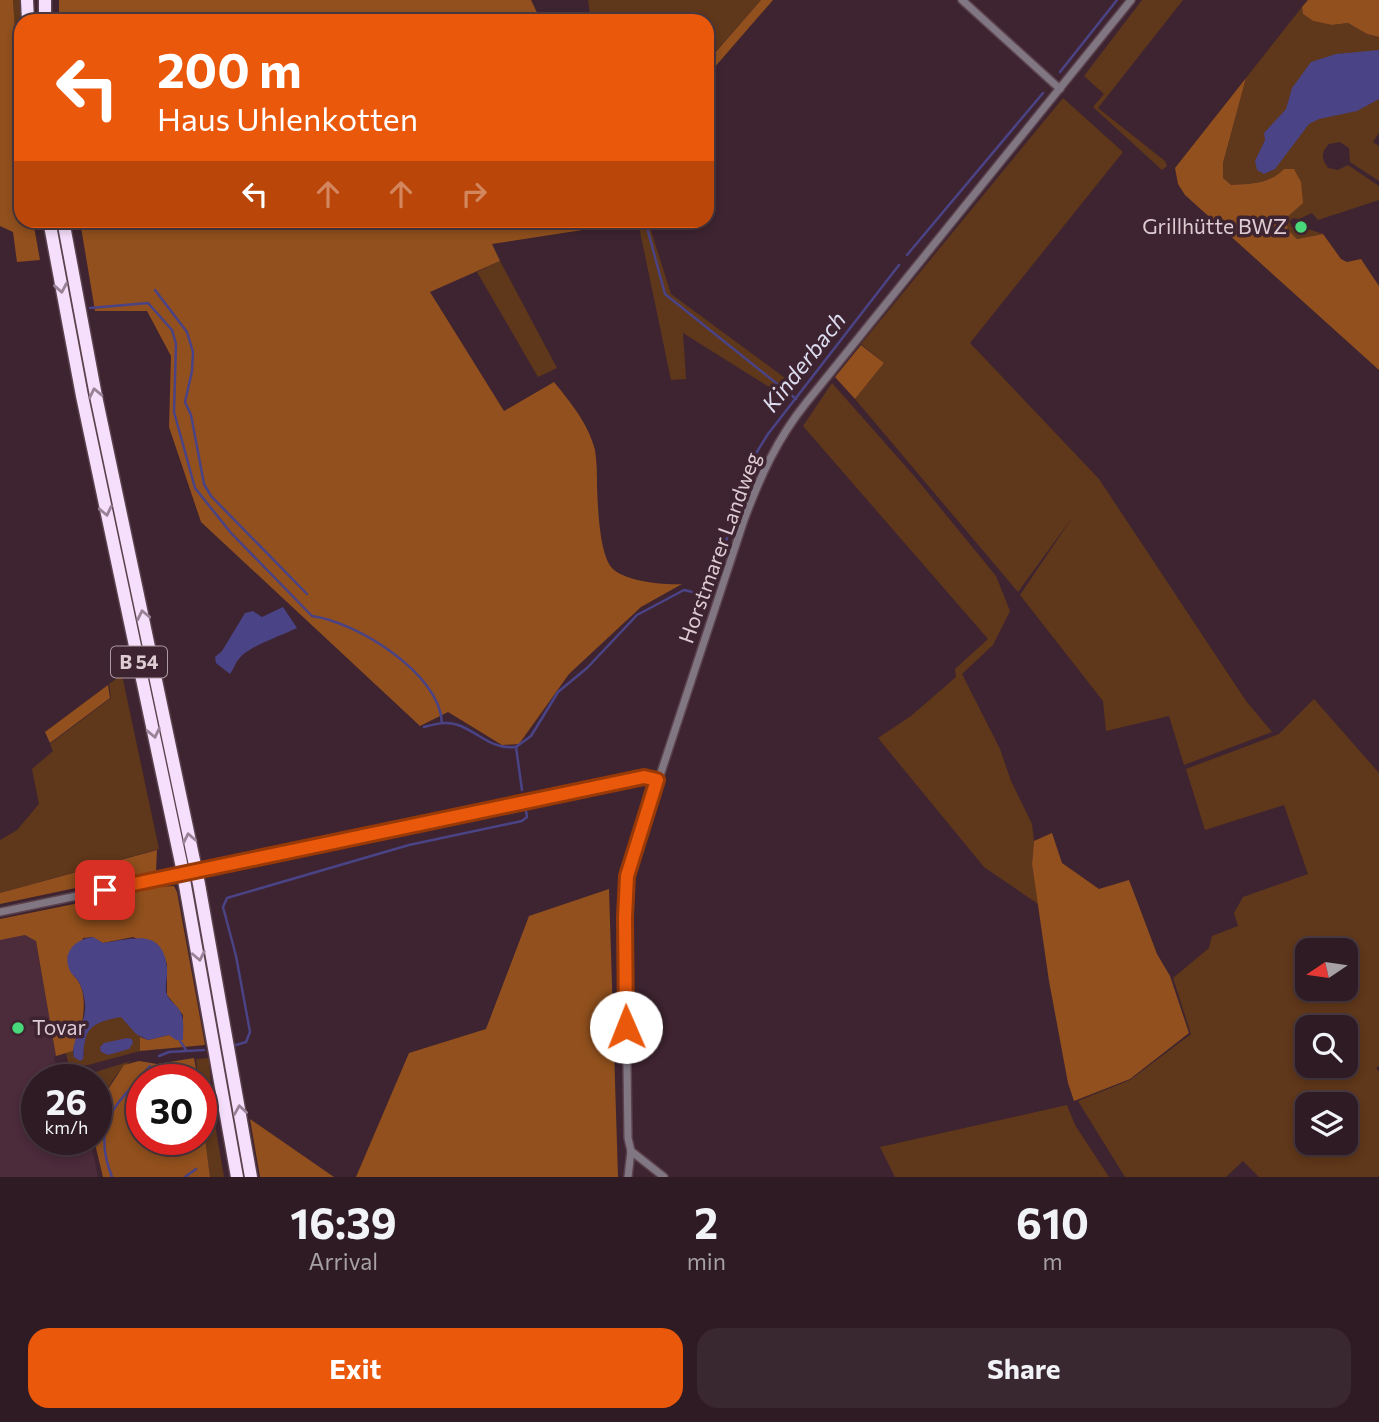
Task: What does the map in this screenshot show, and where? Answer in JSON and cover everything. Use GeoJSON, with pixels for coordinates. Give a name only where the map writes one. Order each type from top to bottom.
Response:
{"type":"FeatureCollection","features":[{"type":"Feature","properties":{"kind":"highway","name":"B 54"},"geometry":{"type":"LineString","coordinates":[[50,228],[74,359],[181,863],[237,1177]]}},
{"type":"Feature","properties":{"kind":"highway","name":"B 54"},"geometry":{"type":"LineString","coordinates":[[64,228],[93,384],[201,897],[251,1177]]}},
{"type":"Feature","properties":{"kind":"street"},"geometry":{"type":"LineString","coordinates":[[962,0],[1060,89]]}},
{"type":"Feature","properties":{"kind":"street","name":"Horstmarer Landweg"},"geometry":{"type":"LineString","coordinates":[[628,1177],[631,1152],[628,1138],[625,897],[631,860],[755,490],[775,446],[806,403],[1131,0]]}},
{"type":"Feature","properties":{"kind":"street"},"geometry":{"type":"LineString","coordinates":[[0,912],[644,777],[657,780]]}},
{"type":"Feature","properties":{"kind":"street"},"geometry":{"type":"LineString","coordinates":[[631,1152],[664,1177]]}},
{"type":"Feature","properties":{"kind":"shaded area"},"geometry":{"type":"Polygon","coordinates":[[[0,0],[13,0],[14,228],[34,228],[40,260],[17,262],[13,232],[0,226],[0,0]]]}},
{"type":"Feature","properties":{"kind":"shaded area"},"geometry":{"type":"Polygon","coordinates":[[[13,0],[21,0],[21,14],[14,15],[13,0]]]}},
{"type":"Feature","properties":{"kind":"shaded area"},"geometry":{"type":"Polygon","coordinates":[[[59,0],[531,0],[538,14],[59,14],[59,0]]]}},
{"type":"Feature","properties":{"kind":"shaded area"},"geometry":{"type":"Polygon","coordinates":[[[588,0],[761,0],[714,53],[714,14],[590,14],[588,0]]]}},
{"type":"Feature","properties":{"kind":"shaded area"},"geometry":{"type":"Polygon","coordinates":[[[761,0],[773,0],[714,68],[714,54],[761,0]]]}},
{"type":"Feature","properties":{"kind":"shaded area"},"geometry":{"type":"Polygon","coordinates":[[[1142,0],[1183,0],[1098,108],[1165,161],[1167,166],[1162,170],[1093,107],[1104,94],[1084,76],[1142,0]]]}},
{"type":"Feature","properties":{"kind":"shaded area"},"geometry":{"type":"Polygon","coordinates":[[[1308,0],[1379,0],[1379,37],[1367,34],[1348,23],[1332,25],[1313,21],[1303,14],[1302,7],[1308,0]]]}},
{"type":"Feature","properties":{"kind":"shaded area"},"geometry":{"type":"Polygon","coordinates":[[[1302,7],[1303,14],[1313,21],[1333,25],[1348,23],[1367,34],[1379,37],[1379,133],[1373,142],[1379,146],[1379,181],[1350,162],[1349,148],[1340,142],[1329,144],[1323,156],[1328,168],[1338,170],[1348,165],[1379,186],[1379,200],[1318,220],[1312,213],[1299,219],[1293,218],[1290,221],[1291,226],[1301,230],[1302,235],[1306,234],[1305,228],[1323,234],[1297,239],[1288,230],[1284,169],[1266,180],[1231,185],[1223,179],[1223,163],[1246,78],[1302,7]]]}},
{"type":"Feature","properties":{"kind":"shaded area"},"geometry":{"type":"Polygon","coordinates":[[[1379,50],[1379,99],[1357,111],[1319,119],[1309,124],[1275,169],[1264,174],[1257,170],[1255,161],[1265,140],[1264,133],[1286,109],[1292,88],[1311,62],[1336,54],[1379,50]]]}},
{"type":"Feature","properties":{"kind":"shaded area"},"geometry":{"type":"Polygon","coordinates":[[[1246,78],[1223,163],[1223,178],[1231,185],[1253,183],[1272,178],[1284,169],[1294,169],[1301,182],[1303,203],[1286,218],[1288,230],[1297,239],[1323,234],[1341,259],[1347,262],[1361,259],[1379,286],[1379,370],[1185,195],[1178,184],[1175,168],[1246,78]]]}},
{"type":"Feature","properties":{"kind":"shaded area"},"geometry":{"type":"Polygon","coordinates":[[[1063,98],[1123,152],[970,343],[1099,479],[1246,701],[1272,732],[1184,765],[1169,716],[1106,731],[1103,701],[1020,595],[1074,515],[1018,592],[855,399],[884,363],[861,344],[1063,98]]]}},
{"type":"Feature","properties":{"kind":"shaded area"},"geometry":{"type":"Polygon","coordinates":[[[81,228],[596,228],[492,244],[500,261],[430,292],[504,411],[554,382],[578,414],[595,450],[600,531],[605,555],[614,570],[638,580],[682,584],[641,607],[569,674],[519,744],[502,745],[448,712],[420,726],[201,522],[169,427],[171,356],[147,311],[95,311],[81,228]]]}},
{"type":"Feature","properties":{"kind":"shaded area"},"geometry":{"type":"Polygon","coordinates":[[[639,228],[650,228],[671,294],[785,378],[774,390],[683,333],[686,379],[671,380],[639,228]]]}},
{"type":"Feature","properties":{"kind":"shaded area"},"geometry":{"type":"Polygon","coordinates":[[[500,261],[557,368],[538,377],[477,272],[500,261]]]}},
{"type":"Feature","properties":{"kind":"shaded area"},"geometry":{"type":"Polygon","coordinates":[[[861,345],[884,363],[855,399],[835,377],[861,345]]]}},
{"type":"Feature","properties":{"kind":"shaded area"},"geometry":{"type":"Polygon","coordinates":[[[832,383],[915,477],[996,576],[1010,611],[993,645],[962,674],[1000,749],[1011,781],[1032,824],[1032,864],[1038,904],[984,867],[878,738],[911,716],[956,677],[955,669],[988,639],[803,426],[832,383]]]}},
{"type":"Feature","properties":{"kind":"shaded area"},"geometry":{"type":"Polygon","coordinates":[[[283,607],[297,628],[249,650],[230,674],[216,663],[215,657],[222,651],[245,613],[253,611],[262,617],[283,607]]]}},
{"type":"Feature","properties":{"kind":"shaded area"},"geometry":{"type":"Polygon","coordinates":[[[122,675],[159,849],[0,893],[0,840],[17,830],[39,804],[32,769],[53,751],[50,744],[111,698],[109,684],[122,675]]]}},
{"type":"Feature","properties":{"kind":"shaded area"},"geometry":{"type":"Polygon","coordinates":[[[108,685],[110,698],[50,743],[45,732],[108,685]]]}},
{"type":"Feature","properties":{"kind":"shaded area"},"geometry":{"type":"Polygon","coordinates":[[[1314,699],[1379,773],[1379,1066],[1376,1068],[1379,1072],[1379,1177],[1259,1177],[1243,1161],[1226,1177],[1125,1177],[1078,1101],[1130,1080],[1191,1034],[1173,978],[1209,948],[1212,936],[1238,926],[1234,913],[1243,897],[1308,874],[1284,805],[1205,830],[1186,769],[1279,734],[1314,699]]]}},
{"type":"Feature","properties":{"kind":"shaded area"},"geometry":{"type":"Polygon","coordinates":[[[1052,833],[1062,863],[1099,889],[1129,880],[1157,954],[1170,976],[1189,1033],[1130,1079],[1074,1101],[1068,1083],[1049,981],[1032,864],[1034,841],[1052,833]]]}},
{"type":"Feature","properties":{"kind":"shaded area"},"geometry":{"type":"Polygon","coordinates":[[[157,850],[156,871],[0,904],[0,893],[157,850]]]}},
{"type":"Feature","properties":{"kind":"shaded area"},"geometry":{"type":"Polygon","coordinates":[[[174,886],[205,1045],[140,1051],[140,1037],[148,1040],[169,1035],[183,1039],[183,1015],[167,995],[167,964],[161,949],[133,937],[103,943],[92,937],[83,938],[73,975],[83,994],[81,1030],[73,1051],[56,1056],[36,941],[25,935],[0,940],[0,919],[174,886]]]}},
{"type":"Feature","properties":{"kind":"shaded area"},"geometry":{"type":"Polygon","coordinates":[[[609,889],[618,1177],[356,1177],[409,1053],[486,1029],[529,916],[609,889]]]}},
{"type":"Feature","properties":{"kind":"shaded area"},"geometry":{"type":"Polygon","coordinates":[[[33,925],[56,1056],[55,1064],[21,1064],[21,1155],[93,1155],[98,1177],[0,1177],[0,929],[33,925]]]}},
{"type":"Feature","properties":{"kind":"shaded area"},"geometry":{"type":"Polygon","coordinates":[[[93,937],[103,943],[144,939],[159,946],[167,968],[167,995],[182,1015],[183,1040],[176,1040],[169,1035],[148,1040],[136,1034],[121,1017],[93,1026],[87,1035],[83,1059],[80,1061],[74,1057],[74,1046],[85,1004],[81,987],[70,971],[67,958],[76,944],[93,937]]]}},
{"type":"Feature","properties":{"kind":"shaded area"},"geometry":{"type":"Polygon","coordinates":[[[122,1014],[141,1037],[140,1051],[92,1064],[69,1064],[66,1053],[73,1051],[73,1054],[84,1056],[81,1026],[122,1014]]]}},
{"type":"Feature","properties":{"kind":"shaded area"},"geometry":{"type":"Polygon","coordinates":[[[132,1039],[133,1043],[129,1049],[108,1055],[101,1052],[100,1047],[104,1043],[132,1039]]]}},
{"type":"Feature","properties":{"kind":"shaded area"},"geometry":{"type":"Polygon","coordinates":[[[194,1058],[195,1064],[157,1064],[194,1058]]]}},
{"type":"Feature","properties":{"kind":"shaded area"},"geometry":{"type":"Polygon","coordinates":[[[209,1058],[209,1064],[196,1064],[196,1059],[209,1058]]]}},
{"type":"Feature","properties":{"kind":"shaded area"},"geometry":{"type":"Polygon","coordinates":[[[131,1061],[112,1082],[112,1067],[131,1061]]]}},
{"type":"Feature","properties":{"kind":"shaded area"},"geometry":{"type":"Polygon","coordinates":[[[139,1061],[157,1064],[128,1064],[139,1061]]]}},
{"type":"Feature","properties":{"kind":"shaded area"},"geometry":{"type":"Polygon","coordinates":[[[124,1065],[126,1155],[207,1155],[210,1177],[103,1177],[98,1155],[112,1155],[112,1083],[124,1065]]]}},
{"type":"Feature","properties":{"kind":"shaded area"},"geometry":{"type":"Polygon","coordinates":[[[1067,1105],[1075,1125],[1109,1177],[895,1177],[880,1147],[1067,1105]]]}},
{"type":"Feature","properties":{"kind":"shaded area"},"geometry":{"type":"Polygon","coordinates":[[[250,1119],[334,1177],[260,1177],[250,1119]]]}},
{"type":"Feature","properties":{"kind":"shaded area"},"geometry":{"type":"Polygon","coordinates":[[[217,1136],[224,1177],[210,1177],[207,1155],[217,1155],[217,1136]]]}},
{"type":"Feature","properties":{"kind":"waterway","name":"Kinderbach"},"geometry":{"type":"LineString","coordinates":[[1060,72],[1117,0]]}},
{"type":"Feature","properties":{"kind":"waterway","name":"Kinderbach"},"geometry":{"type":"LineString","coordinates":[[907,255],[1043,93]]}},
{"type":"Feature","properties":{"kind":"waterway"},"geometry":{"type":"LineString","coordinates":[[647,228],[665,294],[796,399]]}},
{"type":"Feature","properties":{"kind":"waterway","name":"Kinderbach"},"geometry":{"type":"LineString","coordinates":[[745,483],[755,455],[768,434],[899,265]]}},
{"type":"Feature","properties":{"kind":"waterway"},"geometry":{"type":"LineString","coordinates":[[155,290],[187,332],[193,352],[185,402],[191,415],[204,484],[211,496],[307,594]]}},
{"type":"Feature","properties":{"kind":"waterway"},"geometry":{"type":"LineString","coordinates":[[90,308],[148,303],[172,330],[176,344],[174,412],[195,488],[231,533],[312,616],[351,628],[372,639],[412,669],[438,704],[442,723]]}},
{"type":"Feature","properties":{"kind":"waterway","name":"Kinderbach"},"geometry":{"type":"LineString","coordinates":[[522,790],[516,747],[531,736],[558,692],[587,668],[637,615],[684,590],[705,595],[708,593],[743,492]]}},
{"type":"Feature","properties":{"kind":"waterway"},"geometry":{"type":"LineString","coordinates":[[424,727],[441,723],[454,724],[499,746],[515,747]]}},
{"type":"Feature","properties":{"kind":"waterway","name":"Kinderbach"},"geometry":{"type":"LineString","coordinates":[[236,1045],[246,1042],[250,1032],[236,956],[223,907],[227,898],[409,845],[522,821],[527,817],[526,811]]}},
{"type":"Feature","properties":{"kind":"waterway"},"geometry":{"type":"LineString","coordinates":[[180,1041],[186,1050]]}},
{"type":"Feature","properties":{"kind":"waterway","name":"Kinderbach"},"geometry":{"type":"LineString","coordinates":[[159,1056],[169,1052],[204,1050]]}},
{"type":"Feature","properties":{"kind":"waterway","name":"Kinderbach"},"geometry":{"type":"LineString","coordinates":[[112,1177],[106,1158],[106,1127],[126,1094]]}},
{"type":"Feature","properties":{"kind":"waterway"},"geometry":{"type":"LineString","coordinates":[[185,1177],[196,1169]]}},
{"type":"Feature","properties":{"kind":"place","name":"Grillhütte BWZ"},"geometry":{"type":"Point","coordinates":[1301,227]}},
{"type":"Feature","properties":{"kind":"place","name":"Tovar"},"geometry":{"type":"Point","coordinates":[18,1028]}},
{"type":"Feature","properties":{"kind":"route"},"geometry":{"type":"LineString","coordinates":[[105,890],[644,777],[657,780],[627,876],[626,1027]]}}]}
